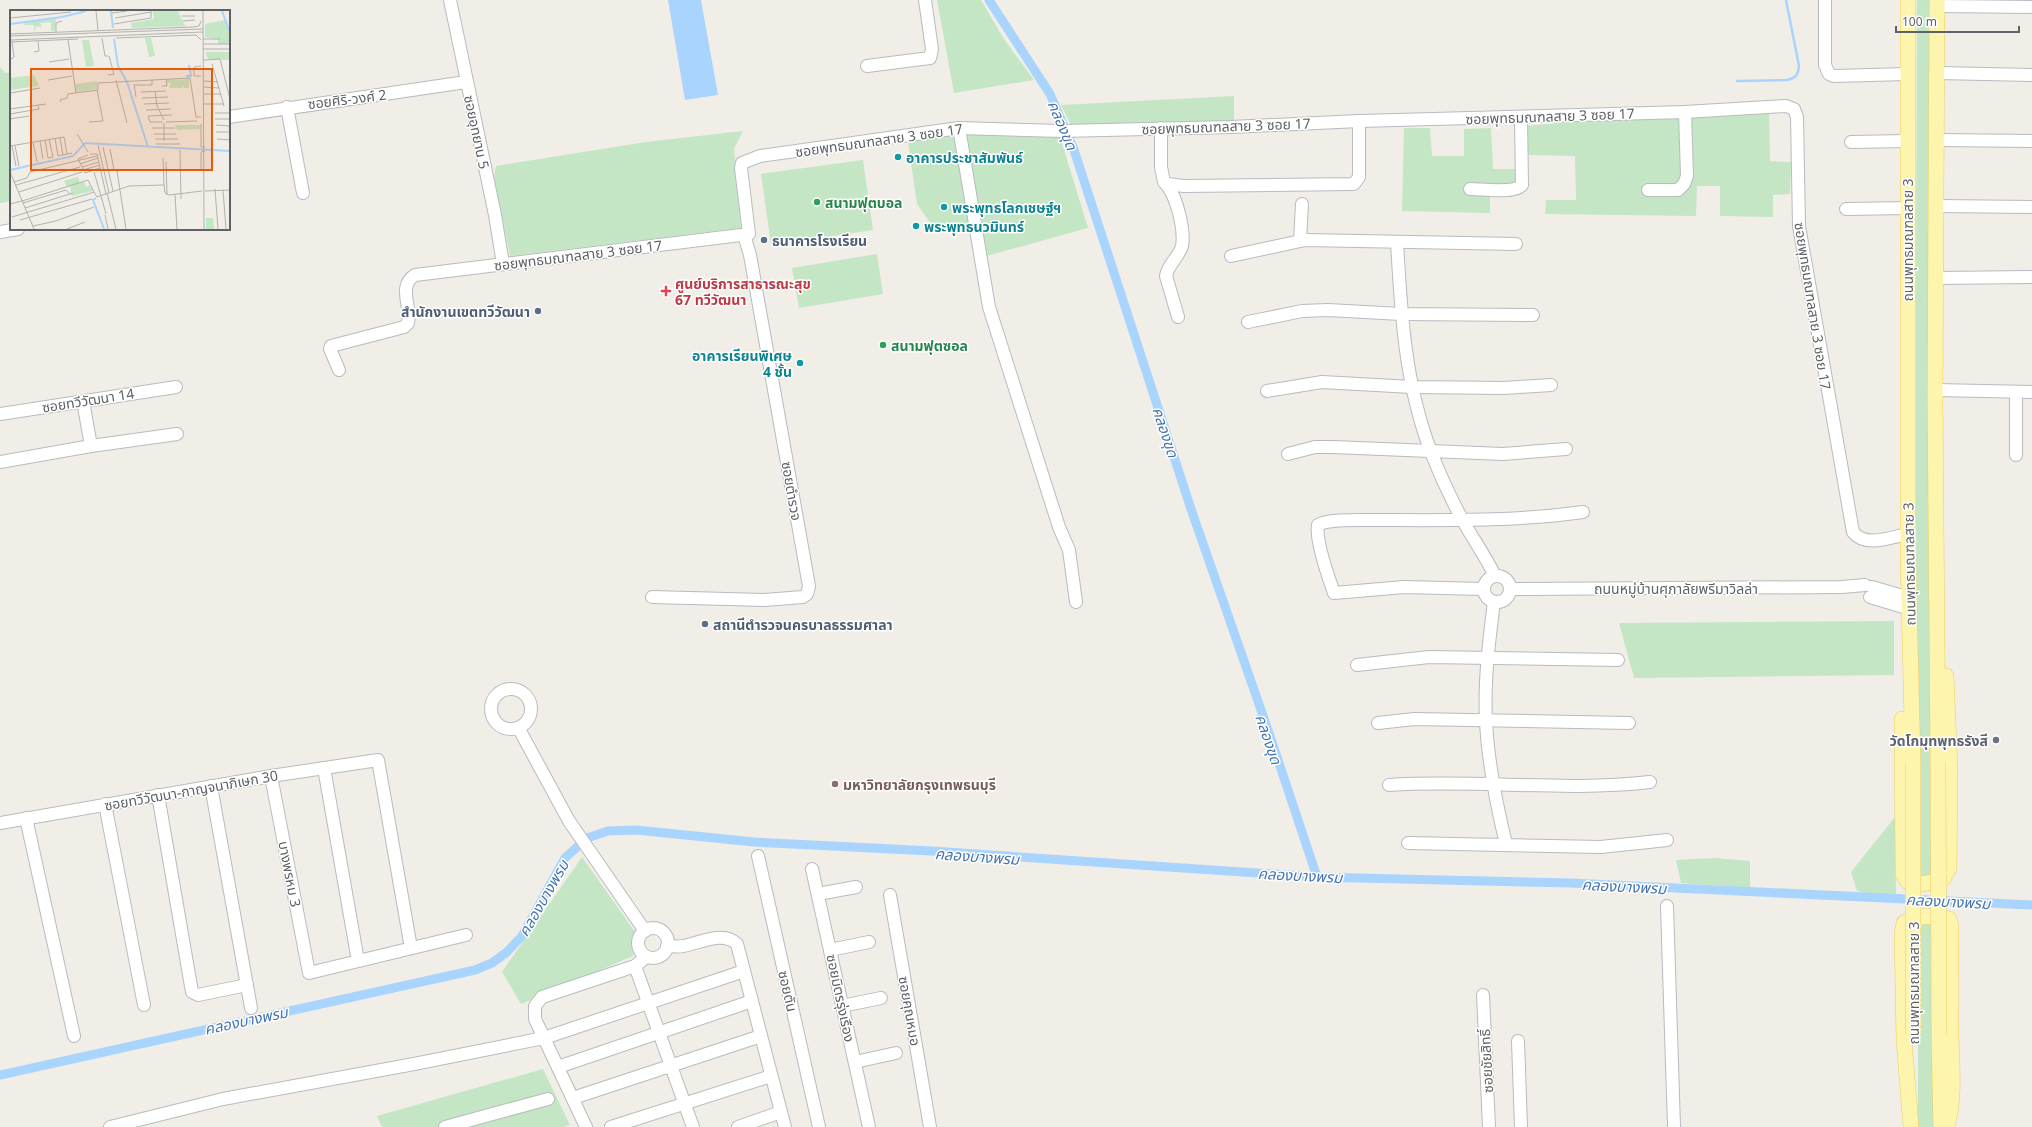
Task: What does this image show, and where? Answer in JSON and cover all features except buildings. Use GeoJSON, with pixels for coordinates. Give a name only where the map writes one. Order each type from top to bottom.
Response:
{"type":"FeatureCollection","features":[{"type":"Feature","properties":{"kind":"main road","name":"ถนนพุทธมณฑลสาย 3"},"geometry":{"type":"LineString","coordinates":[[1908,0],[1908,534],[1913,763],[1912,1127]]}},
{"type":"Feature","properties":{"kind":"main road","name":"ถนนพุทธมณฑลสาย 3"},"geometry":{"type":"LineString","coordinates":[[1937,3],[1938,73],[1935,390],[1941,1127]]}},
{"type":"Feature","properties":{"kind":"main road"},"geometry":{"type":"LineString","coordinates":[[1909,609],[1904,646],[1903,874],[1908,882],[1923,884],[1943,879],[1949,868],[1949,707],[1945,658],[1937,618]]}},
{"type":"Feature","properties":{"kind":"main road"},"geometry":{"type":"LineString","coordinates":[[1912,1127],[1904,1040],[1902,934],[1904,923],[1918,916],[1949,919],[1951,927],[1951,1036],[1953,1074],[1952,1105],[1947,1127]]}},
{"type":"Feature","properties":{"kind":"street","name":"ซอยอุทยาน 5"},"geometry":{"type":"LineString","coordinates":[[450,0],[495,215],[503,264]]}},
{"type":"Feature","properties":{"kind":"street"},"geometry":{"type":"LineString","coordinates":[[866,66],[930,58],[932,49],[925,0]]}},
{"type":"Feature","properties":{"kind":"street"},"geometry":{"type":"LineString","coordinates":[[1825,0],[1825,64],[1829,74],[1834,76],[1907,74]]}},
{"type":"Feature","properties":{"kind":"street"},"geometry":{"type":"LineString","coordinates":[[1937,3],[2032,8]]}},
{"type":"Feature","properties":{"kind":"street"},"geometry":{"type":"LineString","coordinates":[[1938,73],[2032,75]]}},
{"type":"Feature","properties":{"kind":"street","name":"ซอยศิริ-วงศ์ 2"},"geometry":{"type":"LineString","coordinates":[[230,117],[288,107],[466,82]]}},
{"type":"Feature","properties":{"kind":"street","name":"ซอยพุทธมณฑลสาย 3 ซอย 17"},"geometry":{"type":"LineString","coordinates":[[339,370],[330,349],[331,346],[404,327],[408,323],[407,283],[415,275],[749,234],[741,168],[742,163],[746,160],[959,128],[1062,131],[1685,112],[1786,106],[1794,109],[1797,117],[1799,226],[1853,532],[1861,539],[1868,541],[1908,534]]}},
{"type":"Feature","properties":{"kind":"street"},"geometry":{"type":"LineString","coordinates":[[288,107],[303,193]]}},
{"type":"Feature","properties":{"kind":"street"},"geometry":{"type":"LineString","coordinates":[[1648,190],[1678,190],[1684,184],[1686,176],[1685,112]]}},
{"type":"Feature","properties":{"kind":"street"},"geometry":{"type":"LineString","coordinates":[[1470,189],[1512,190],[1519,188],[1522,185],[1520,117]]}},
{"type":"Feature","properties":{"kind":"street"},"geometry":{"type":"LineString","coordinates":[[1167,184],[1184,186],[1354,184],[1358,177],[1359,121]]}},
{"type":"Feature","properties":{"kind":"street"},"geometry":{"type":"LineString","coordinates":[[959,128],[989,307],[1059,527],[1069,550],[1076,602]]}},
{"type":"Feature","properties":{"kind":"street"},"geometry":{"type":"LineString","coordinates":[[1161,128],[1161,166],[1164,182],[1167,184],[1177,202],[1182,238],[1180,251],[1167,270],[1166,276],[1178,317]]}},
{"type":"Feature","properties":{"kind":"street"},"geometry":{"type":"LineString","coordinates":[[1937,140],[2032,141]]}},
{"type":"Feature","properties":{"kind":"street"},"geometry":{"type":"LineString","coordinates":[[1852,142],[1907,141]]}},
{"type":"Feature","properties":{"kind":"street"},"geometry":{"type":"LineString","coordinates":[[1300,241],[1302,204]]}},
{"type":"Feature","properties":{"kind":"street"},"geometry":{"type":"LineString","coordinates":[[1937,206],[2032,207]]}},
{"type":"Feature","properties":{"kind":"street"},"geometry":{"type":"LineString","coordinates":[[1846,209],[1907,208]]}},
{"type":"Feature","properties":{"kind":"street"},"geometry":{"type":"LineString","coordinates":[[0,232],[12,230]]}},
{"type":"Feature","properties":{"kind":"street","name":"ซอยตำรวจ"},"geometry":{"type":"LineString","coordinates":[[652,597],[764,600],[802,597],[807,594],[809,586],[750,255],[744,235]]}},
{"type":"Feature","properties":{"kind":"street"},"geometry":{"type":"LineString","coordinates":[[1231,256],[1300,241],[1337,240],[1516,244]]}},
{"type":"Feature","properties":{"kind":"street"},"geometry":{"type":"LineString","coordinates":[[1397,242],[1401,314],[1412,387],[1431,451],[1463,520],[1495,576]]}},
{"type":"Feature","properties":{"kind":"street"},"geometry":{"type":"LineString","coordinates":[[1936,278],[2032,277]]}},
{"type":"Feature","properties":{"kind":"street"},"geometry":{"type":"LineString","coordinates":[[1248,322],[1302,311],[1328,310],[1401,314],[1533,315]]}},
{"type":"Feature","properties":{"kind":"street"},"geometry":{"type":"LineString","coordinates":[[1268,391],[1322,382],[1412,387],[1504,388],[1551,385]]}},
{"type":"Feature","properties":{"kind":"street","name":"ซอยทวีวัฒนา 14"},"geometry":{"type":"LineString","coordinates":[[0,414],[176,387]]}},
{"type":"Feature","properties":{"kind":"street"},"geometry":{"type":"LineString","coordinates":[[1935,390],[2032,392]]}},
{"type":"Feature","properties":{"kind":"street"},"geometry":{"type":"LineString","coordinates":[[2016,392],[2016,455]]}},
{"type":"Feature","properties":{"kind":"street"},"geometry":{"type":"LineString","coordinates":[[83,401],[91,446]]}},
{"type":"Feature","properties":{"kind":"street"},"geometry":{"type":"LineString","coordinates":[[0,462],[91,446],[177,434]]}},
{"type":"Feature","properties":{"kind":"street"},"geometry":{"type":"LineString","coordinates":[[1288,454],[1315,447],[1503,454],[1566,449]]}},
{"type":"Feature","properties":{"kind":"street"},"geometry":{"type":"LineString","coordinates":[[1483,589],[1404,587],[1334,593],[1317,530],[1319,523],[1359,520],[1534,518],[1583,512]]}},
{"type":"Feature","properties":{"kind":"street"},"geometry":{"type":"LineString","coordinates":[[1495,576],[1506,579],[1510,589],[1505,600],[1494,602],[1485,596],[1483,589],[1488,579],[1495,576]]}},
{"type":"Feature","properties":{"kind":"street","name":"ถนนหมู่บ้านศุภาลัยพรีมาวิลล่า"},"geometry":{"type":"LineString","coordinates":[[1510,589],[1842,587],[1872,593],[1909,609]]}},
{"type":"Feature","properties":{"kind":"street"},"geometry":{"type":"LineString","coordinates":[[1494,602],[1488,657],[1486,720],[1492,784],[1506,844]]}},
{"type":"Feature","properties":{"kind":"street"},"geometry":{"type":"LineString","coordinates":[[1358,665],[1430,657],[1618,660]]}},
{"type":"Feature","properties":{"kind":"street"},"geometry":{"type":"LineString","coordinates":[[1378,723],[1414,719],[1629,723]]}},
{"type":"Feature","properties":{"kind":"street"},"geometry":{"type":"LineString","coordinates":[[519,729],[569,822],[644,931]]}},
{"type":"Feature","properties":{"kind":"street","name":"ซอยทวีวัฒนา-กาญจนาภิเษก 30"},"geometry":{"type":"LineString","coordinates":[[0,823],[271,776],[374,759],[378,760],[380,764],[411,948]]}},
{"type":"Feature","properties":{"kind":"street"},"geometry":{"type":"LineString","coordinates":[[324,768],[358,961],[466,935]]}},
{"type":"Feature","properties":{"kind":"street","name":"บางพรหม 3"},"geometry":{"type":"LineString","coordinates":[[271,776],[309,973],[358,961]]}},
{"type":"Feature","properties":{"kind":"street"},"geometry":{"type":"LineString","coordinates":[[1389,785],[1424,782],[1617,786],[1650,782]]}},
{"type":"Feature","properties":{"kind":"street"},"geometry":{"type":"LineString","coordinates":[[211,786],[251,1008]]}},
{"type":"Feature","properties":{"kind":"street"},"geometry":{"type":"LineString","coordinates":[[158,795],[192,992],[198,995],[247,985]]}},
{"type":"Feature","properties":{"kind":"street"},"geometry":{"type":"LineString","coordinates":[[105,804],[144,1005]]}},
{"type":"Feature","properties":{"kind":"street"},"geometry":{"type":"LineString","coordinates":[[26,818],[74,1036]]}},
{"type":"Feature","properties":{"kind":"street"},"geometry":{"type":"LineString","coordinates":[[1408,843],[1601,847],[1667,840]]}},
{"type":"Feature","properties":{"kind":"street","name":"ซอยตัน"},"geometry":{"type":"LineString","coordinates":[[758,856],[819,1127]]}},
{"type":"Feature","properties":{"kind":"street","name":"ซอยมิตรรุ่งเรือง"},"geometry":{"type":"LineString","coordinates":[[812,869],[869,1127]]}},
{"type":"Feature","properties":{"kind":"street"},"geometry":{"type":"LineString","coordinates":[[818,894],[856,887]]}},
{"type":"Feature","properties":{"kind":"street","name":"ซอยคุณหมอ"},"geometry":{"type":"LineString","coordinates":[[890,895],[930,1127]]}},
{"type":"Feature","properties":{"kind":"street"},"geometry":{"type":"LineString","coordinates":[[1667,906],[1674,1127]]}},
{"type":"Feature","properties":{"kind":"street"},"geometry":{"type":"LineString","coordinates":[[652,928],[662,931],[667,939],[667,946],[660,957],[650,958],[642,954],[638,945],[640,936],[644,931],[652,928]]}},
{"type":"Feature","properties":{"kind":"street"},"geometry":{"type":"LineString","coordinates":[[667,946],[682,947],[718,938],[727,938],[737,944],[785,1127]]}},
{"type":"Feature","properties":{"kind":"street"},"geometry":{"type":"LineString","coordinates":[[830,950],[870,942]]}},
{"type":"Feature","properties":{"kind":"street"},"geometry":{"type":"LineString","coordinates":[[586,1127],[534,1016],[535,1006],[540,999],[636,966],[646,957]]}},
{"type":"Feature","properties":{"kind":"street"},"geometry":{"type":"LineString","coordinates":[[636,966],[693,1127]]}},
{"type":"Feature","properties":{"kind":"street"},"geometry":{"type":"LineString","coordinates":[[110,1127],[223,1099],[414,1064],[544,1038],[744,971]]}},
{"type":"Feature","properties":{"kind":"street","name":"ซอยชัยสิทธิ์"},"geometry":{"type":"LineString","coordinates":[[1483,995],[1489,1127]]}},
{"type":"Feature","properties":{"kind":"street"},"geometry":{"type":"LineString","coordinates":[[842,1006],[881,998]]}},
{"type":"Feature","properties":{"kind":"street"},"geometry":{"type":"LineString","coordinates":[[558,1067],[752,1001]]}},
{"type":"Feature","properties":{"kind":"street"},"geometry":{"type":"LineString","coordinates":[[573,1098],[761,1036]]}},
{"type":"Feature","properties":{"kind":"street"},"geometry":{"type":"LineString","coordinates":[[1518,1041],[1521,1127]]}},
{"type":"Feature","properties":{"kind":"street"},"geometry":{"type":"LineString","coordinates":[[855,1062],[896,1053]]}},
{"type":"Feature","properties":{"kind":"street"},"geometry":{"type":"LineString","coordinates":[[611,1127],[771,1076]]}},
{"type":"Feature","properties":{"kind":"street"},"geometry":{"type":"LineString","coordinates":[[445,1127],[548,1099]]}},
{"type":"Feature","properties":{"kind":"street"},"geometry":{"type":"LineString","coordinates":[[738,1127],[781,1112]]}},
{"type":"Feature","properties":{"kind":"green space"},"geometry":{"type":"Polygon","coordinates":[[[937,0],[981,0],[1004,39],[1034,80],[954,93],[937,0]]]}},
{"type":"Feature","properties":{"kind":"green space"},"geometry":{"type":"Polygon","coordinates":[[[1917,0],[1932,0],[1932,878],[1920,878],[1918,768],[1916,439],[1917,0]]]}},
{"type":"Feature","properties":{"kind":"green space"},"geometry":{"type":"Polygon","coordinates":[[[0,67],[5,73],[10,72],[10,201],[0,203],[0,67]]]}},
{"type":"Feature","properties":{"kind":"green space"},"geometry":{"type":"Polygon","coordinates":[[[1234,96],[1234,122],[1071,125],[1061,105],[1234,96]]]}},
{"type":"Feature","properties":{"kind":"green space"},"geometry":{"type":"Polygon","coordinates":[[[1769,113],[1770,161],[1791,162],[1790,194],[1773,195],[1773,217],[1720,216],[1720,186],[1697,186],[1696,216],[1545,214],[1546,200],[1576,200],[1575,156],[1528,155],[1527,126],[1578,121],[1769,113]]]}},
{"type":"Feature","properties":{"kind":"green space"},"geometry":{"type":"Polygon","coordinates":[[[1404,128],[1430,128],[1432,156],[1464,156],[1464,129],[1491,128],[1493,169],[1515,169],[1515,192],[1490,192],[1490,213],[1402,211],[1404,128]]]}},
{"type":"Feature","properties":{"kind":"green space"},"geometry":{"type":"Polygon","coordinates":[[[743,131],[734,149],[741,228],[510,256],[494,177],[496,166],[646,142],[743,131]]]}},
{"type":"Feature","properties":{"kind":"green space"},"geometry":{"type":"Polygon","coordinates":[[[964,133],[1060,137],[1088,228],[983,257],[964,133]]]}},
{"type":"Feature","properties":{"kind":"green space"},"geometry":{"type":"Polygon","coordinates":[[[954,135],[969,223],[934,228],[917,204],[908,142],[954,135]]]}},
{"type":"Feature","properties":{"kind":"green space","name":"สนามฟุตบอล"},"geometry":{"type":"Polygon","coordinates":[[[863,160],[873,230],[771,245],[761,174],[863,160]]]}},
{"type":"Feature","properties":{"kind":"green space"},"geometry":{"type":"Polygon","coordinates":[[[877,254],[883,294],[799,308],[792,268],[877,254]]]}},
{"type":"Feature","properties":{"kind":"green space"},"geometry":{"type":"Polygon","coordinates":[[[1894,621],[1894,675],[1634,678],[1619,623],[1894,621]]]}},
{"type":"Feature","properties":{"kind":"green space"},"geometry":{"type":"Polygon","coordinates":[[[1895,817],[1896,894],[1871,894],[1857,891],[1851,872],[1895,817]]]}},
{"type":"Feature","properties":{"kind":"green space"},"geometry":{"type":"Polygon","coordinates":[[[582,857],[635,932],[633,956],[521,1004],[502,972],[582,857]]]}},
{"type":"Feature","properties":{"kind":"green space"},"geometry":{"type":"Polygon","coordinates":[[[1714,858],[1750,861],[1750,888],[1681,883],[1676,860],[1714,858]]]}},
{"type":"Feature","properties":{"kind":"green space"},"geometry":{"type":"Polygon","coordinates":[[[1918,922],[1932,923],[1934,1127],[1918,1127],[1918,922]]]}},
{"type":"Feature","properties":{"kind":"green space"},"geometry":{"type":"Polygon","coordinates":[[[543,1069],[570,1125],[563,1127],[382,1127],[377,1116],[543,1069]]]}},
{"type":"Feature","properties":{"kind":"water"},"geometry":{"type":"Polygon","coordinates":[[[668,0],[701,0],[718,95],[685,100],[668,0]]]}},
{"type":"Feature","properties":{"kind":"waterway","name":"คลองขุด"},"geometry":{"type":"LineString","coordinates":[[989,0],[1050,94],[1073,147],[1191,509],[1268,730],[1317,877]]}},
{"type":"Feature","properties":{"kind":"waterway"},"geometry":{"type":"LineString","coordinates":[[1737,81],[1787,80],[1793,78],[1797,74],[1799,66],[1786,0]]}},
{"type":"Feature","properties":{"kind":"waterway","name":"คลองบางพรม"},"geometry":{"type":"LineString","coordinates":[[0,1075],[475,970],[492,963],[507,952],[522,936],[565,858],[587,838],[608,831],[636,830],[754,842],[932,851],[1317,877],[1571,883],[2032,905]]}},
{"type":"Feature","properties":{"kind":"place","name":"อาคารประชาสัมพันธ์"},"geometry":{"type":"Point","coordinates":[898,157]}},
{"type":"Feature","properties":{"kind":"place","name":"สนามฟุตบอล"},"geometry":{"type":"Point","coordinates":[817,202]}},
{"type":"Feature","properties":{"kind":"place","name":"พระพุทธโลกเชษฐ์ฯ"},"geometry":{"type":"Point","coordinates":[944,207]}},
{"type":"Feature","properties":{"kind":"place","name":"พระพุทธนวมินทร์"},"geometry":{"type":"Point","coordinates":[916,226]}},
{"type":"Feature","properties":{"kind":"place","name":"ธนาคารโรงเรียน"},"geometry":{"type":"Point","coordinates":[764,240]}},
{"type":"Feature","properties":{"kind":"place","name":"ศูนย์บริการสาธารณะสุข 67 ทวีวัฒนา"},"geometry":{"type":"Point","coordinates":[666,291]}},
{"type":"Feature","properties":{"kind":"place","name":"สำนักงานเขตทวีวัฒนา"},"geometry":{"type":"Point","coordinates":[538,311]}},
{"type":"Feature","properties":{"kind":"place","name":"สนามฟุตซอล"},"geometry":{"type":"Point","coordinates":[883,345]}},
{"type":"Feature","properties":{"kind":"place","name":"อาคารเรียนพิเศษ 4 ชั้น"},"geometry":{"type":"Point","coordinates":[800,363]}},
{"type":"Feature","properties":{"kind":"place","name":"สถานีตำรวจนครบาลธรรมศาลา"},"geometry":{"type":"Point","coordinates":[705,624]}},
{"type":"Feature","properties":{"kind":"place","name":"วัดโกมุทพุทธรังสี"},"geometry":{"type":"Point","coordinates":[1996,740]}},
{"type":"Feature","properties":{"kind":"place","name":"มหาวิทยาลัยกรุงเทพธนบุรี"},"geometry":{"type":"Point","coordinates":[835,784]}}]}
